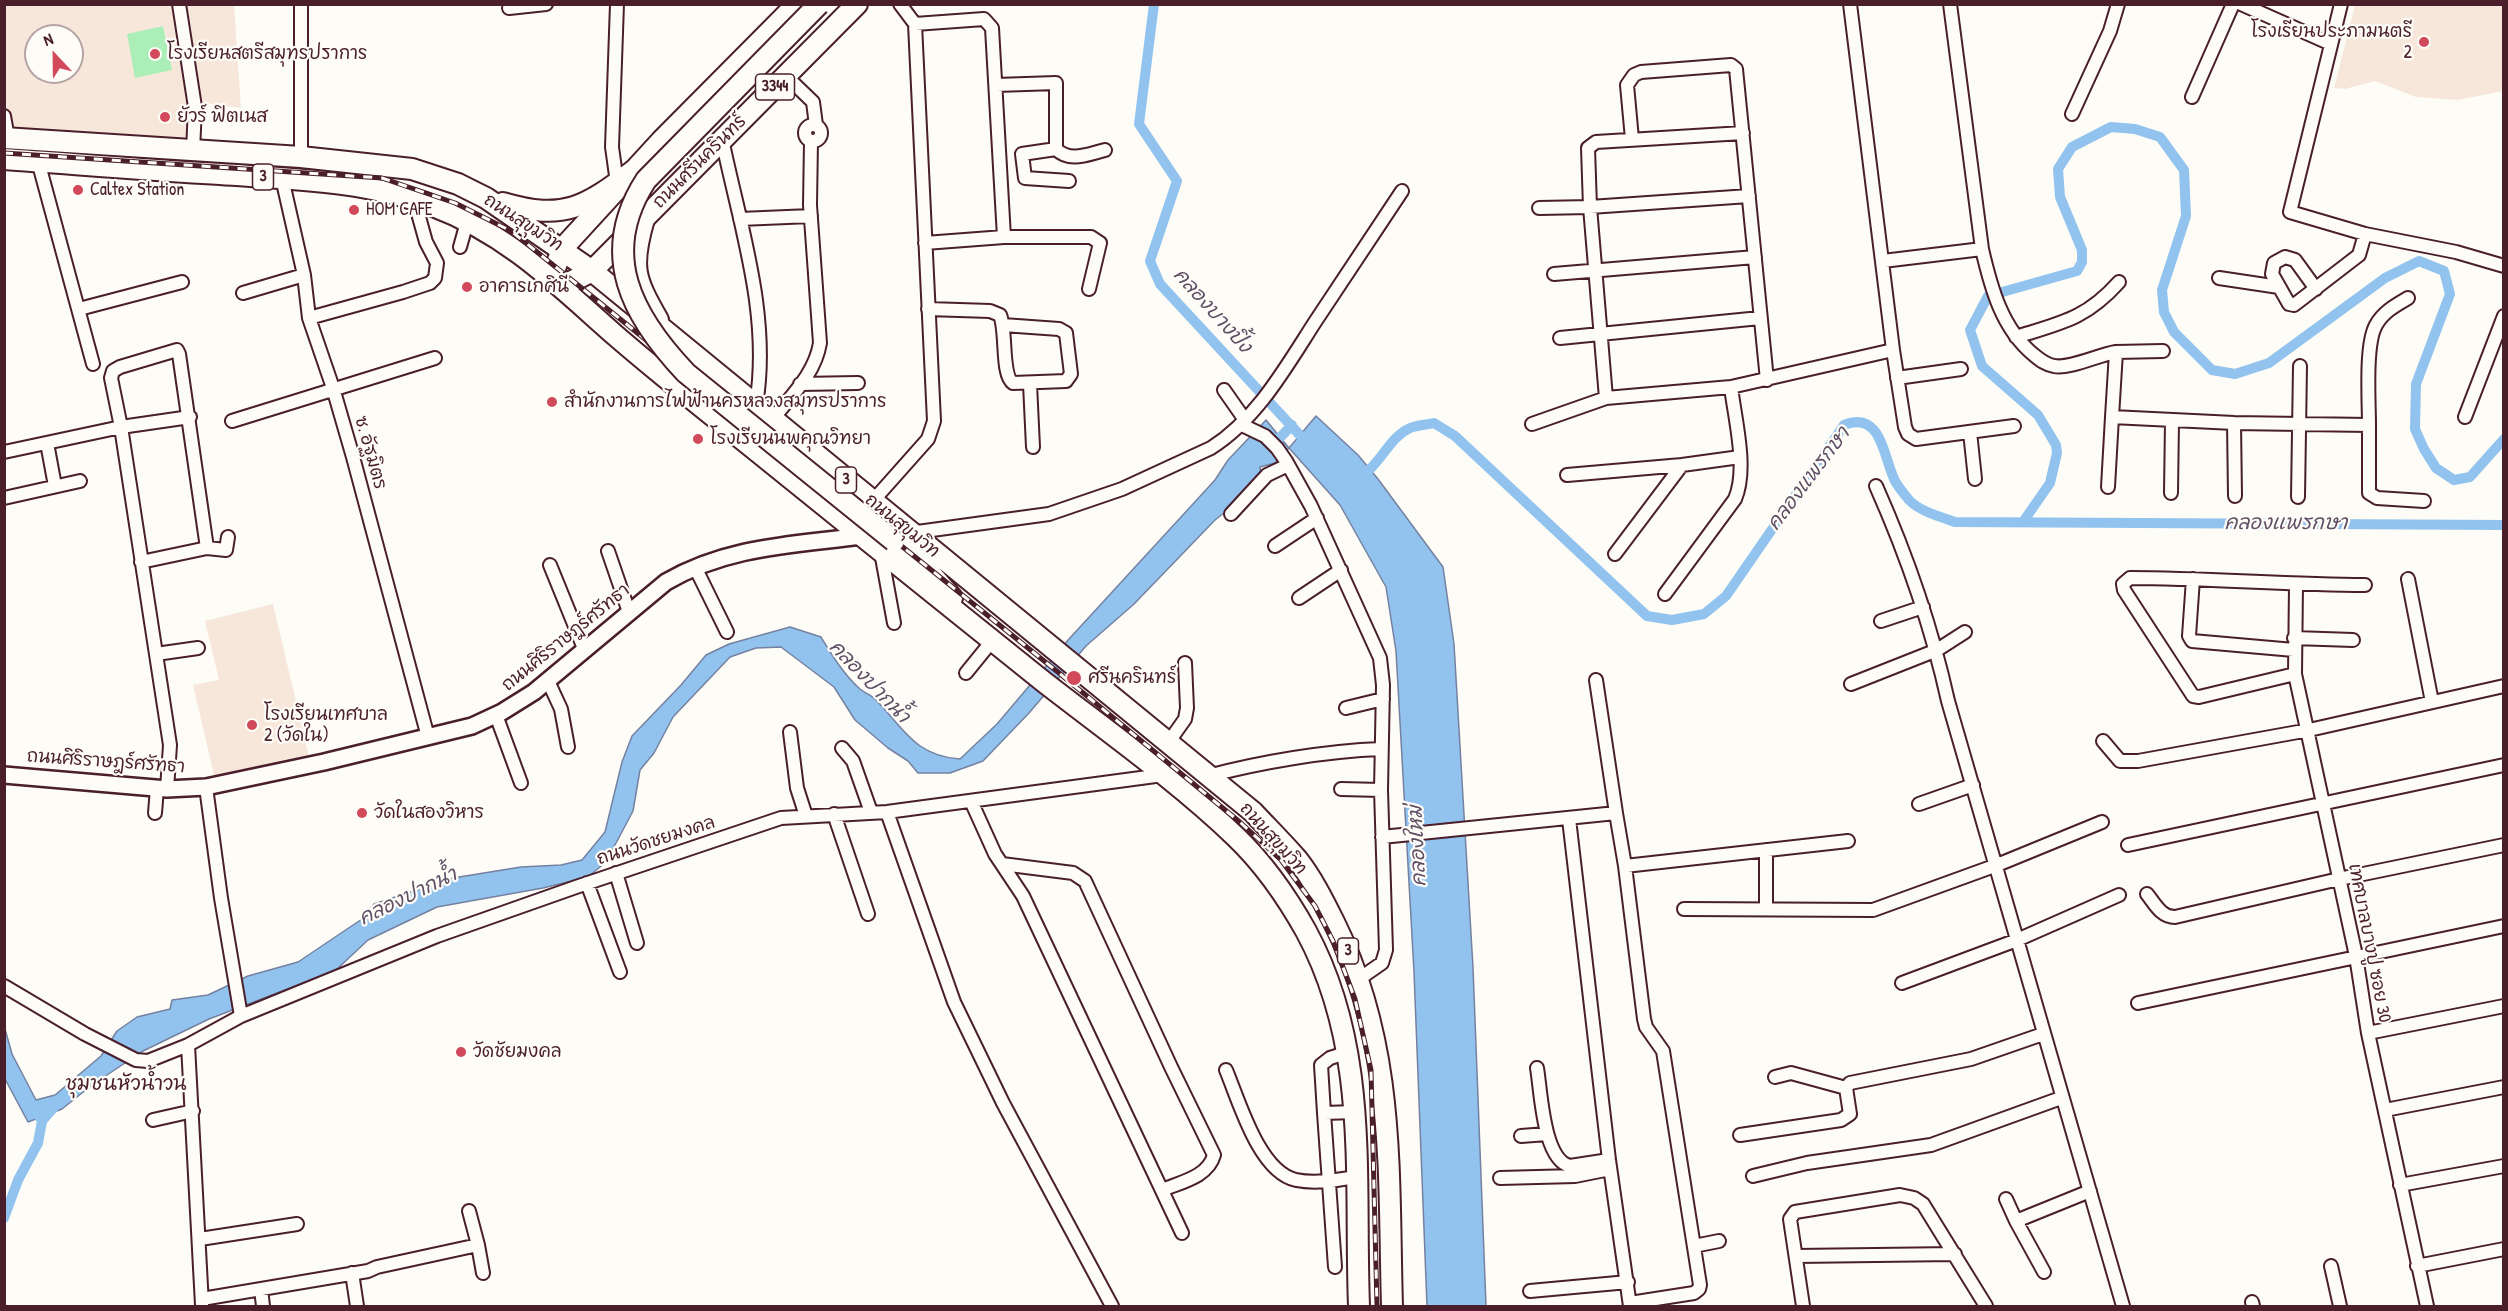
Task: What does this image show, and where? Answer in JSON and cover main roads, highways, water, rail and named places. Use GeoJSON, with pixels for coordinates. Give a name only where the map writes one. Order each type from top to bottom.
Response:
{"type":"FeatureCollection","features":[{"type":"Feature","properties":{"kind":"main road","name":"3344"},"geometry":{"type":"LineString","coordinates":[[558,282],[562,249],[633,171],[796,4]]}},
{"type":"Feature","properties":{"kind":"main road"},"geometry":{"type":"LineString","coordinates":[[819,4],[646,180],[635,196],[629,212],[623,259],[629,291],[659,345],[686,373],[895,542]]}},
{"type":"Feature","properties":{"kind":"main road","name":"ถนนศรีนครินทร์"},"geometry":{"type":"LineString","coordinates":[[558,282],[592,271],[857,4]]}},
{"type":"Feature","properties":{"kind":"main road"},"geometry":{"type":"LineString","coordinates":[[667,136],[663,150],[668,163],[678,170],[692,169]]}},
{"type":"Feature","properties":{"kind":"main road","name":"ถนนสุขุมวิท"},"geometry":{"type":"LineString","coordinates":[[6,138],[301,157],[412,169],[458,184],[486,198],[592,271],[872,502],[895,542],[939,582],[974,627],[1163,775],[1234,835],[1263,866],[1286,898],[1307,933],[1324,972],[1340,1015],[1349,1052],[1355,1112],[1359,1306]]}},
{"type":"Feature","properties":{"kind":"main road","name":"ถนนสุขุมวิท"},"geometry":{"type":"LineString","coordinates":[[4,159],[357,185],[433,206],[502,240],[558,282],[615,334],[862,536],[895,542],[1028,628],[1253,812],[1297,860],[1321,896],[1359,979],[1376,1039],[1384,1088],[1392,1306]]}},
{"type":"Feature","properties":{"kind":"main road"},"geometry":{"type":"LineString","coordinates":[[486,198],[526,209],[563,210],[583,204],[633,171]]}},
{"type":"Feature","properties":{"kind":"main road"},"geometry":{"type":"LineString","coordinates":[[467,222],[477,225],[490,217],[491,207],[486,198]]}},
{"type":"Feature","properties":{"kind":"main road"},"geometry":{"type":"LineString","coordinates":[[644,219],[634,255],[635,271],[639,287],[664,330]]}},
{"type":"Feature","properties":{"kind":"main road"},"geometry":{"type":"LineString","coordinates":[[615,334],[618,315],[637,309]]}},
{"type":"Feature","properties":{"kind":"water","name":"คลองใหม่"},"geometry":{"type":"Polygon","coordinates":[[[1316,416],[1358,455],[1443,567],[1454,644],[1473,968],[1486,1306],[1427,1306],[1414,972],[1396,651],[1386,587],[1340,505],[1289,448],[1316,416]]]}},
{"type":"Feature","properties":{"kind":"water"},"geometry":{"type":"Polygon","coordinates":[[[1266,420],[1289,448],[1275,463],[1260,467],[1261,479],[1238,502],[1215,520],[1134,604],[1086,646],[1029,713],[983,761],[950,773],[918,773],[908,761],[888,748],[855,720],[834,687],[781,647],[756,648],[730,657],[673,717],[654,753],[640,770],[633,811],[606,862],[588,877],[543,888],[437,907],[368,940],[335,971],[209,1019],[143,1051],[92,1085],[62,1109],[28,1122],[5,1079],[5,1029],[12,1054],[36,1100],[55,1095],[101,1056],[117,1031],[137,1017],[170,1009],[172,1000],[208,995],[248,976],[298,962],[365,917],[374,904],[453,878],[521,867],[561,865],[582,860],[605,832],[622,762],[632,736],[706,655],[729,644],[790,627],[821,637],[849,678],[875,699],[920,746],[944,757],[960,759],[997,724],[1069,639],[1215,480],[1228,460],[1266,420]]]}},
{"type":"Feature","properties":{"kind":"waterway","name":"คลองบางปิ้ง"},"geometry":{"type":"LineString","coordinates":[[1154,4],[1139,124],[1177,181],[1150,261],[1160,284],[1309,445]]}},
{"type":"Feature","properties":{"kind":"waterway"},"geometry":{"type":"LineString","coordinates":[[2023,522],[2050,483],[2057,453],[2056,445],[2038,415],[1982,366],[1970,330],[1988,296],[2077,271],[2082,262],[2082,250],[2060,197],[2058,169],[2072,147],[2111,127],[2135,129],[2160,137],[2184,170],[2186,216],[2162,290],[2164,312],[2174,332],[2212,370],[2235,374],[2269,363],[2385,278],[2419,261],[2444,271],[2450,294],[2416,384],[2415,429],[2424,449],[2436,468],[2454,480],[2470,477],[2504,439]]}},
{"type":"Feature","properties":{"kind":"waterway","name":"คลองแพรกษา"},"geometry":{"type":"LineString","coordinates":[[1370,469],[1393,441],[1404,432],[1413,427],[1434,423],[1455,436],[1647,616],[1672,620],[1704,614],[1726,596],[1844,425],[1857,422],[1866,424],[1874,430],[1884,449],[1895,481],[1909,500],[1924,510],[1955,522],[2504,525]]}},
{"type":"Feature","properties":{"kind":"waterway","name":"คลองปากน้ำ"},"geometry":{"type":"LineString","coordinates":[[1272,446],[1292,425]]}},
{"type":"Feature","properties":{"kind":"waterway","name":"คลองปากน้ำ"},"geometry":{"type":"LineString","coordinates":[[33,1107],[42,1121],[55,1106]]}},
{"type":"Feature","properties":{"kind":"waterway"},"geometry":{"type":"LineString","coordinates":[[4,1218],[18,1180],[38,1143],[42,1121]]}},
{"type":"Feature","properties":{"kind":"railway"},"geometry":{"type":"LineString","coordinates":[[4,153],[382,178],[455,203],[511,231],[1059,673],[1241,823],[1281,860],[1315,906],[1333,941],[1355,999],[1371,1070],[1377,1306]]}},
{"type":"Feature","properties":{"kind":"place","name":"โรงเรียนประภามนตรี 2"},"geometry":{"type":"Point","coordinates":[2424,42]}},
{"type":"Feature","properties":{"kind":"place","name":"โรงเรียนสตรีสมุทรปราการ"},"geometry":{"type":"Point","coordinates":[155,54]}},
{"type":"Feature","properties":{"kind":"place","name":"ยัวร์ ฟิตเนส"},"geometry":{"type":"Point","coordinates":[165,117]}},
{"type":"Feature","properties":{"kind":"place","name":"Caltex Station"},"geometry":{"type":"Point","coordinates":[78,190]}},
{"type":"Feature","properties":{"kind":"place","name":"HOM CAFE"},"geometry":{"type":"Point","coordinates":[354,210]}},
{"type":"Feature","properties":{"kind":"place","name":"อาคารเกศินี"},"geometry":{"type":"Point","coordinates":[467,287]}},
{"type":"Feature","properties":{"kind":"place","name":"สำนักงานการไฟฟ้านครหลวงสมุทรปราการ"},"geometry":{"type":"Point","coordinates":[552,402]}},
{"type":"Feature","properties":{"kind":"place","name":"โรงเรียนนพคุณวิทยา"},"geometry":{"type":"Point","coordinates":[698,439]}},
{"type":"Feature","properties":{"kind":"place","name":"ศรีนครินทร์"},"geometry":{"type":"Point","coordinates":[1074,678]}},
{"type":"Feature","properties":{"kind":"place","name":"โรงเรียนเทศบาล 2 (วัดใน)"},"geometry":{"type":"Point","coordinates":[252,725]}},
{"type":"Feature","properties":{"kind":"place","name":"วัดในสองวิหาร"},"geometry":{"type":"Point","coordinates":[362,813]}},
{"type":"Feature","properties":{"kind":"place","name":"วัดชัยมงคล"},"geometry":{"type":"Point","coordinates":[461,1052]}},
{"type":"Feature","properties":{"kind":"district","name":"ชุมชนหัวน้ำวน"},"geometry":{"type":"Point","coordinates":[126,1085]}}]}
